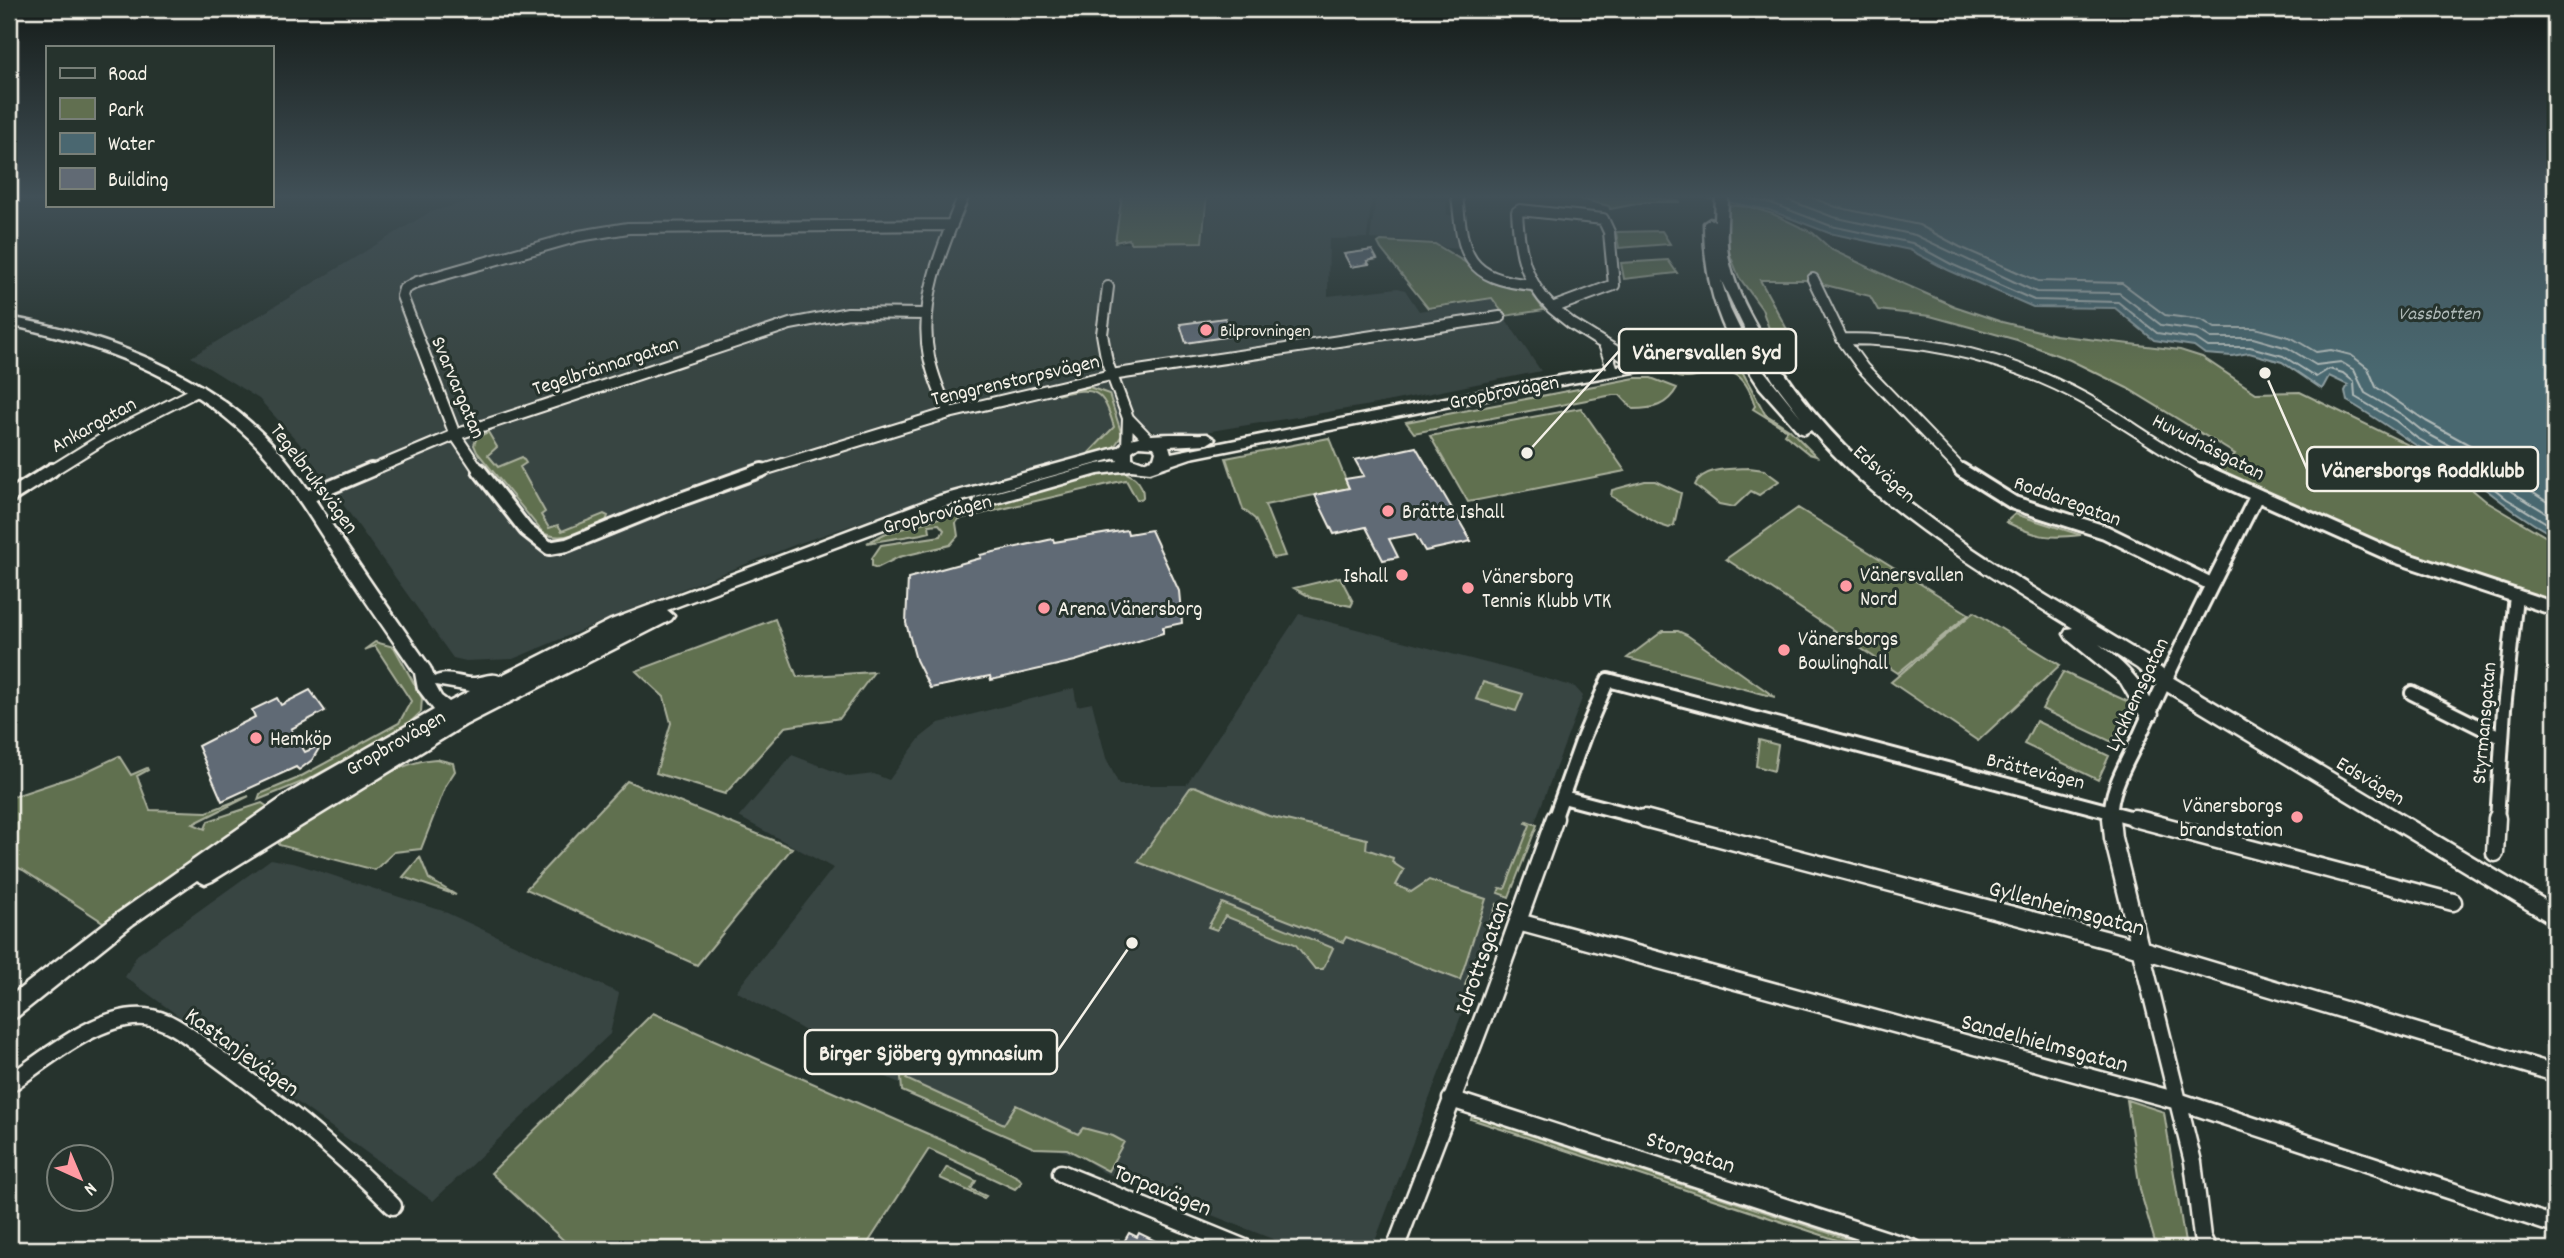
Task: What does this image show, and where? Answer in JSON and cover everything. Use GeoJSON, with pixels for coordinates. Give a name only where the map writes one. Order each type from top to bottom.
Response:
{"type":"FeatureCollection","features":[{"type":"Feature","properties":{"kind":"street","name":"Svarvargatan"},"geometry":{"type":"LineString","coordinates":[[517,254],[417,282],[404,289],[402,296],[455,435],[484,478],[526,530],[542,544],[557,548]]}},
{"type":"Feature","properties":{"kind":"street"},"geometry":{"type":"LineString","coordinates":[[944,254],[926,314],[930,359],[949,414]]}},
{"type":"Feature","properties":{"kind":"street"},"geometry":{"type":"LineString","coordinates":[[1468,254],[1505,282],[1533,285]]}},
{"type":"Feature","properties":{"kind":"street"},"geometry":{"type":"LineString","coordinates":[[1521,254],[1533,285],[1551,308],[1638,365]]}},
{"type":"Feature","properties":{"kind":"street"},"geometry":{"type":"LineString","coordinates":[[1551,308],[1614,285],[1611,254]]}},
{"type":"Feature","properties":{"kind":"street","name":"Edsvägen"},"geometry":{"type":"LineString","coordinates":[[1710,254],[1709,264],[1721,304],[1741,349],[1781,405],[1844,469],[1899,517],[1992,585],[2140,673],[2164,681]]}},
{"type":"Feature","properties":{"kind":"street","name":"Edsvägen"},"geometry":{"type":"LineString","coordinates":[[1721,254],[1758,347],[1801,409],[1851,462],[1907,511],[1982,564],[2143,663],[2164,681],[2555,917]]}},
{"type":"Feature","properties":{"kind":"street","name":"Roddaregatan"},"geometry":{"type":"LineString","coordinates":[[1813,279],[1842,339],[1897,407],[1946,457],[1979,483],[2014,503],[2105,532],[2211,584]]}},
{"type":"Feature","properties":{"kind":"street"},"geometry":{"type":"LineString","coordinates":[[1108,287],[1102,334],[1103,348],[1128,418],[1127,454]]}},
{"type":"Feature","properties":{"kind":"street","name":"Tegelbrännargatan"},"geometry":{"type":"LineString","coordinates":[[306,498],[455,435],[809,319],[848,313],[926,314]]}},
{"type":"Feature","properties":{"kind":"street","name":"Tenggrenstorpsvägen"},"geometry":{"type":"LineString","coordinates":[[557,548],[673,502],[785,463],[949,414],[1111,375],[1500,317]]}},
{"type":"Feature","properties":{"kind":"street","name":"Tegelbruksvägen"},"geometry":{"type":"LineString","coordinates":[[9,321],[96,342],[155,364],[199,390],[257,436],[306,498],[432,676],[427,689],[435,701],[454,715]]}},
{"type":"Feature","properties":{"kind":"street","name":"Huvudnäsgatan"},"geometry":{"type":"LineString","coordinates":[[1842,339],[1877,338],[1923,343],[2017,368],[2084,399],[2175,457],[2382,551],[2555,608]]}},
{"type":"Feature","properties":{"kind":"street"},"geometry":{"type":"LineString","coordinates":[[1604,344],[1613,370]]}},
{"type":"Feature","properties":{"kind":"street"},"geometry":{"type":"LineString","coordinates":[[1741,349],[1758,347]]}},
{"type":"Feature","properties":{"kind":"street","name":"Gropbrovägen"},"geometry":{"type":"LineString","coordinates":[[1127,454],[1148,467],[1183,454],[1282,437],[1349,420],[1638,365],[1741,349]]}},
{"type":"Feature","properties":{"kind":"street","name":"Ankargatan"},"geometry":{"type":"LineString","coordinates":[[9,497],[103,439],[199,390]]}},
{"type":"Feature","properties":{"kind":"street"},"geometry":{"type":"LineString","coordinates":[[1128,418],[1165,451],[1161,461]]}},
{"type":"Feature","properties":{"kind":"street","name":"Gropbrovägen"},"geometry":{"type":"LineString","coordinates":[[9,1010],[56,973],[454,715],[532,666],[617,624],[866,530],[1019,493],[1097,469],[1127,454],[1137,441],[1198,440],[1309,423],[1349,420]]}},
{"type":"Feature","properties":{"kind":"street","name":"Lyckhemsgatan"},"geometry":{"type":"LineString","coordinates":[[2207,1249],[2193,1162],[2113,838],[2110,810],[2114,792],[2164,681],[2257,495]]}},
{"type":"Feature","properties":{"kind":"street","name":"Gropbrovägen"},"geometry":{"type":"LineString","coordinates":[[454,715],[766,568]]}},
{"type":"Feature","properties":{"kind":"street","name":"Styrmansgatan"},"geometry":{"type":"LineString","coordinates":[[2496,853],[2502,738],[2516,596]]}},
{"type":"Feature","properties":{"kind":"street"},"geometry":{"type":"LineString","coordinates":[[2073,634],[2129,680],[2140,693],[2149,714]]}},
{"type":"Feature","properties":{"kind":"street"},"geometry":{"type":"LineString","coordinates":[[432,676],[460,685],[484,683],[532,666]]}},
{"type":"Feature","properties":{"kind":"street","name":"Idrottsgatan"},"geometry":{"type":"LineString","coordinates":[[1395,1249],[1518,922],[1584,736],[1608,680]]}},
{"type":"Feature","properties":{"kind":"street","name":"Brättevägen"},"geometry":{"type":"LineString","coordinates":[[1608,680],[2454,902]]}},
{"type":"Feature","properties":{"kind":"street"},"geometry":{"type":"LineString","coordinates":[[2412,693],[2502,738]]}},
{"type":"Feature","properties":{"kind":"street","name":"Gyllenheimsgatan"},"geometry":{"type":"LineString","coordinates":[[1563,797],[2141,950],[2555,1073]]}},
{"type":"Feature","properties":{"kind":"street","name":"Sandelhielmsgatan"},"geometry":{"type":"LineString","coordinates":[[1518,922],[2178,1101],[2555,1225]]}},
{"type":"Feature","properties":{"kind":"street","name":"Kastanjevägen"},"geometry":{"type":"LineString","coordinates":[[9,1084],[87,1030],[130,1018],[145,1017],[169,1023],[289,1112],[353,1165],[393,1206]]}},
{"type":"Feature","properties":{"kind":"street","name":"Storgatan"},"geometry":{"type":"LineString","coordinates":[[1451,1099],[1915,1249]]}},
{"type":"Feature","properties":{"kind":"street","name":"Torpavägen"},"geometry":{"type":"LineString","coordinates":[[1061,1173],[1247,1249]]}},
{"type":"Feature","properties":{"kind":"shaded area"},"geometry":{"type":"Polygon","coordinates":[[[361,254],[1329,254],[1328,296],[1398,288],[1405,290],[1419,311],[1492,299],[1541,371],[1371,405],[1168,438],[1151,430],[1116,429],[1092,455],[934,497],[797,544],[513,659],[466,661],[453,658],[299,443],[259,399],[191,357],[361,254]]]}},
{"type":"Feature","properties":{"kind":"shaded area"},"geometry":{"type":"Polygon","coordinates":[[[1299,614],[1544,678],[1575,687],[1583,696],[1372,1249],[1298,1249],[1103,1172],[1081,1157],[1015,1136],[882,1075],[736,991],[833,868],[739,817],[792,755],[849,777],[874,774],[889,780],[920,738],[939,723],[1074,688],[1077,706],[1092,703],[1106,758],[1119,785],[1186,785],[1299,614]]]}},
{"type":"Feature","properties":{"kind":"shaded area"},"geometry":{"type":"Polygon","coordinates":[[[271,859],[297,864],[443,911],[619,993],[610,1034],[433,1201],[125,977],[137,955],[271,859]]]}},
{"type":"Feature","properties":{"kind":"green space"},"geometry":{"type":"Polygon","coordinates":[[[1385,254],[1451,254],[1501,284],[1530,291],[1544,310],[1505,316],[1492,298],[1428,308],[1385,254]]]}},
{"type":"Feature","properties":{"kind":"green space"},"geometry":{"type":"Polygon","coordinates":[[[1730,254],[1840,254],[1954,306],[2002,322],[2055,335],[2180,350],[2202,357],[2256,393],[2300,392],[2423,452],[2487,502],[2555,542],[2555,605],[2421,562],[2218,472],[2235,454],[2127,388],[2070,360],[2017,340],[1930,316],[1878,310],[1870,296],[1805,280],[1760,280],[1794,342],[1774,343],[1762,309],[1739,277],[1730,254]]]}},
{"type":"Feature","properties":{"kind":"green space"},"geometry":{"type":"Polygon","coordinates":[[[1668,260],[1677,273],[1624,279],[1621,263],[1668,260]]]}},
{"type":"Feature","properties":{"kind":"green space"},"geometry":{"type":"Polygon","coordinates":[[[1716,362],[1729,364],[1742,371],[1765,414],[1789,429],[1816,456],[1809,454],[1784,434],[1787,430],[1753,409],[1755,406],[1747,387],[1738,376],[1728,372],[1682,378],[1670,374],[1716,362]]]}},
{"type":"Feature","properties":{"kind":"green space"},"geometry":{"type":"Polygon","coordinates":[[[1635,378],[1651,378],[1677,388],[1664,403],[1647,408],[1633,409],[1620,395],[1613,395],[1414,433],[1406,422],[1635,378]]]}},
{"type":"Feature","properties":{"kind":"green space"},"geometry":{"type":"Polygon","coordinates":[[[1089,387],[1109,394],[1122,435],[1112,450],[1082,460],[1114,427],[1110,414],[1096,393],[1081,391],[1057,395],[1089,387]]]}},
{"type":"Feature","properties":{"kind":"green space"},"geometry":{"type":"Polygon","coordinates":[[[1581,408],[1625,471],[1468,502],[1430,436],[1581,408]]]}},
{"type":"Feature","properties":{"kind":"green space"},"geometry":{"type":"Polygon","coordinates":[[[488,432],[497,447],[488,455],[498,467],[522,457],[526,463],[520,467],[545,512],[541,515],[549,528],[558,525],[562,531],[604,514],[608,516],[606,521],[567,536],[543,533],[477,452],[474,445],[477,437],[488,432]]]}},
{"type":"Feature","properties":{"kind":"green space"},"geometry":{"type":"Polygon","coordinates":[[[1329,438],[1349,488],[1265,505],[1285,556],[1273,558],[1255,519],[1243,509],[1226,458],[1329,438]]]}},
{"type":"Feature","properties":{"kind":"green space"},"geometry":{"type":"Polygon","coordinates":[[[1749,468],[1764,470],[1779,481],[1759,495],[1751,491],[1734,507],[1719,504],[1695,485],[1699,479],[1711,472],[1749,468]]]}},
{"type":"Feature","properties":{"kind":"green space"},"geometry":{"type":"Polygon","coordinates":[[[1115,469],[1139,482],[1143,498],[1137,500],[1126,480],[959,519],[956,523],[958,536],[950,545],[899,557],[877,568],[872,566],[872,558],[881,545],[941,536],[944,530],[939,524],[929,525],[930,532],[867,543],[884,534],[1115,469]]]}},
{"type":"Feature","properties":{"kind":"green space"},"geometry":{"type":"Polygon","coordinates":[[[1655,481],[1681,493],[1674,525],[1669,528],[1611,496],[1612,490],[1655,481]]]}},
{"type":"Feature","properties":{"kind":"green space","name":"Vänersvallen Nord"},"geometry":{"type":"Polygon","coordinates":[[[1798,508],[1969,614],[1898,673],[1726,559],[1798,508]]]}},
{"type":"Feature","properties":{"kind":"green space"},"geometry":{"type":"Polygon","coordinates":[[[2015,514],[2081,535],[2050,537],[2034,534],[2006,522],[2015,514]]]}},
{"type":"Feature","properties":{"kind":"green space"},"geometry":{"type":"Polygon","coordinates":[[[1340,577],[1353,602],[1351,606],[1312,598],[1294,588],[1340,577]]]}},
{"type":"Feature","properties":{"kind":"green space"},"geometry":{"type":"Polygon","coordinates":[[[1974,612],[2060,665],[1978,741],[1891,682],[1974,612]]]}},
{"type":"Feature","properties":{"kind":"green space"},"geometry":{"type":"Polygon","coordinates":[[[775,619],[797,677],[874,672],[840,718],[785,727],[725,794],[656,773],[671,723],[664,697],[636,671],[775,619]]]}},
{"type":"Feature","properties":{"kind":"green space"},"geometry":{"type":"Polygon","coordinates":[[[1663,631],[1678,631],[1687,635],[1775,697],[1627,658],[1663,631]]]}},
{"type":"Feature","properties":{"kind":"green space"},"geometry":{"type":"Polygon","coordinates":[[[375,642],[394,647],[422,698],[421,712],[403,729],[307,780],[258,800],[260,794],[296,779],[399,723],[411,701],[375,646],[364,650],[375,642]]]}},
{"type":"Feature","properties":{"kind":"green space"},"geometry":{"type":"Polygon","coordinates":[[[2063,672],[2131,703],[2112,742],[2042,709],[2063,672]]]}},
{"type":"Feature","properties":{"kind":"green space"},"geometry":{"type":"Polygon","coordinates":[[[1483,682],[1523,694],[1516,711],[1476,699],[1483,682]]]}},
{"type":"Feature","properties":{"kind":"green space"},"geometry":{"type":"Polygon","coordinates":[[[2036,721],[2109,756],[2098,780],[2024,744],[2036,721]]]}},
{"type":"Feature","properties":{"kind":"green space"},"geometry":{"type":"Polygon","coordinates":[[[1759,740],[1778,745],[1774,771],[1756,766],[1759,740]]]}},
{"type":"Feature","properties":{"kind":"green space"},"geometry":{"type":"Polygon","coordinates":[[[119,756],[131,775],[147,768],[148,770],[137,776],[150,810],[207,812],[249,796],[193,824],[205,829],[208,821],[262,803],[268,807],[106,924],[23,870],[9,864],[9,798],[81,774],[119,756]]]}},
{"type":"Feature","properties":{"kind":"green space"},"geometry":{"type":"Polygon","coordinates":[[[436,759],[453,763],[455,771],[446,785],[421,849],[394,852],[375,870],[279,845],[278,840],[376,779],[418,762],[436,759]]]}},
{"type":"Feature","properties":{"kind":"green space"},"geometry":{"type":"Polygon","coordinates":[[[627,781],[792,848],[697,965],[526,889],[627,781]]]}},
{"type":"Feature","properties":{"kind":"green space"},"geometry":{"type":"Polygon","coordinates":[[[1194,786],[1269,816],[1367,839],[1366,849],[1393,858],[1392,862],[1404,870],[1396,885],[1411,892],[1429,880],[1486,899],[1460,980],[1346,937],[1343,942],[1138,862],[1194,786]]]}},
{"type":"Feature","properties":{"kind":"green space"},"geometry":{"type":"Polygon","coordinates":[[[1527,821],[1537,825],[1509,897],[1498,893],[1500,888],[1505,889],[1530,825],[1527,821]]]}},
{"type":"Feature","properties":{"kind":"green space"},"geometry":{"type":"Polygon","coordinates":[[[420,857],[429,879],[456,895],[403,877],[420,857]]]}},
{"type":"Feature","properties":{"kind":"green space"},"geometry":{"type":"Polygon","coordinates":[[[1222,903],[1333,948],[1323,969],[1315,969],[1295,944],[1225,916],[1217,930],[1208,927],[1222,903]]]}},
{"type":"Feature","properties":{"kind":"green space"},"geometry":{"type":"Polygon","coordinates":[[[1497,904],[1505,908],[1473,989],[1465,985],[1497,904]]]}},
{"type":"Feature","properties":{"kind":"green space"},"geometry":{"type":"Polygon","coordinates":[[[653,1013],[985,1159],[1022,1182],[1015,1189],[929,1149],[864,1249],[573,1249],[491,1173],[653,1013]]]}},
{"type":"Feature","properties":{"kind":"green space"},"geometry":{"type":"Polygon","coordinates":[[[904,1054],[916,1059],[906,1079],[1004,1124],[1016,1105],[1078,1134],[1083,1128],[1113,1136],[1124,1142],[1108,1171],[1067,1149],[1034,1148],[902,1091],[904,1054]]]}},
{"type":"Feature","properties":{"kind":"green space"},"geometry":{"type":"Polygon","coordinates":[[[2127,1100],[2164,1112],[2186,1249],[2157,1249],[2140,1190],[2127,1100]]]}},
{"type":"Feature","properties":{"kind":"green space"},"geometry":{"type":"Polygon","coordinates":[[[1472,1116],[1878,1249],[1864,1249],[1471,1119],[1472,1116]]]}},
{"type":"Feature","properties":{"kind":"green space"},"geometry":{"type":"Polygon","coordinates":[[[947,1167],[976,1181],[971,1189],[986,1196],[984,1198],[940,1178],[947,1167]]]}},
{"type":"Feature","properties":{"kind":"water","name":"Vassbotten"},"geometry":{"type":"Polygon","coordinates":[[[1917,254],[2555,254],[2555,536],[2518,514],[2450,463],[2417,446],[2347,401],[2345,391],[2348,385],[2329,376],[2322,389],[2282,362],[2249,353],[2232,356],[2205,354],[2194,346],[2154,340],[2115,308],[2033,307],[1917,254]]]}},
{"type":"Feature","properties":{"kind":"building"},"geometry":{"type":"Polygon","coordinates":[[[1344,254],[1374,254],[1377,259],[1367,261],[1369,264],[1351,267],[1344,254]]]}},
{"type":"Feature","properties":{"kind":"building","name":"Bilprovningen"},"geometry":{"type":"Polygon","coordinates":[[[1225,318],[1232,336],[1186,343],[1180,324],[1225,318]]]}},
{"type":"Feature","properties":{"kind":"building","name":"Brätte Ishall"},"geometry":{"type":"Polygon","coordinates":[[[1416,447],[1471,541],[1425,551],[1415,534],[1389,539],[1398,557],[1383,560],[1366,527],[1334,534],[1315,495],[1349,488],[1345,479],[1364,476],[1355,460],[1416,447]]]}},
{"type":"Feature","properties":{"kind":"building","name":"Arena Vänersborg"},"geometry":{"type":"Polygon","coordinates":[[[1127,530],[1128,534],[1151,530],[1179,591],[1182,623],[1163,627],[1163,633],[1075,661],[991,680],[990,676],[930,688],[916,660],[906,623],[908,578],[981,558],[980,555],[1053,539],[1054,542],[1127,530]]]}},
{"type":"Feature","properties":{"kind":"building","name":"Hemköp"},"geometry":{"type":"Polygon","coordinates":[[[310,690],[325,711],[291,729],[305,752],[321,745],[312,760],[299,770],[296,767],[222,801],[198,746],[255,717],[252,710],[277,698],[281,705],[310,690]]]}},
{"type":"Feature","properties":{"kind":"building"},"geometry":{"type":"Polygon","coordinates":[[[1129,1233],[1137,1237],[1139,1233],[1172,1249],[1120,1249],[1129,1233]]]}},
{"type":"Feature","properties":{"kind":"place","name":"Bilprovningen"},"geometry":{"type":"Point","coordinates":[1206,330]}},
{"type":"Feature","properties":{"kind":"place","name":"Vänersborgs Roddklubb"},"geometry":{"type":"Point","coordinates":[2265,373]}},
{"type":"Feature","properties":{"kind":"place","name":"Vänersvallen Syd"},"geometry":{"type":"Point","coordinates":[1527,453]}},
{"type":"Feature","properties":{"kind":"place","name":"Brätte Ishall"},"geometry":{"type":"Point","coordinates":[1388,511]}},
{"type":"Feature","properties":{"kind":"place","name":"Ishall"},"geometry":{"type":"Point","coordinates":[1402,575]}},
{"type":"Feature","properties":{"kind":"place","name":"Vänersvallen Nord"},"geometry":{"type":"Point","coordinates":[1846,586]}},
{"type":"Feature","properties":{"kind":"place","name":"Vänersborg Tennis Klubb VTK"},"geometry":{"type":"Point","coordinates":[1468,588]}},
{"type":"Feature","properties":{"kind":"place","name":"Arena Vänersborg"},"geometry":{"type":"Point","coordinates":[1044,608]}},
{"type":"Feature","properties":{"kind":"place","name":"Vänersborgs Bowlinghall"},"geometry":{"type":"Point","coordinates":[1784,650]}},
{"type":"Feature","properties":{"kind":"place","name":"Hemköp"},"geometry":{"type":"Point","coordinates":[256,738]}},
{"type":"Feature","properties":{"kind":"place","name":"Vänersborgs brandstation"},"geometry":{"type":"Point","coordinates":[2297,817]}},
{"type":"Feature","properties":{"kind":"place","name":"Birger Sjöberg gymnasium"},"geometry":{"type":"Point","coordinates":[1132,943]}}]}
